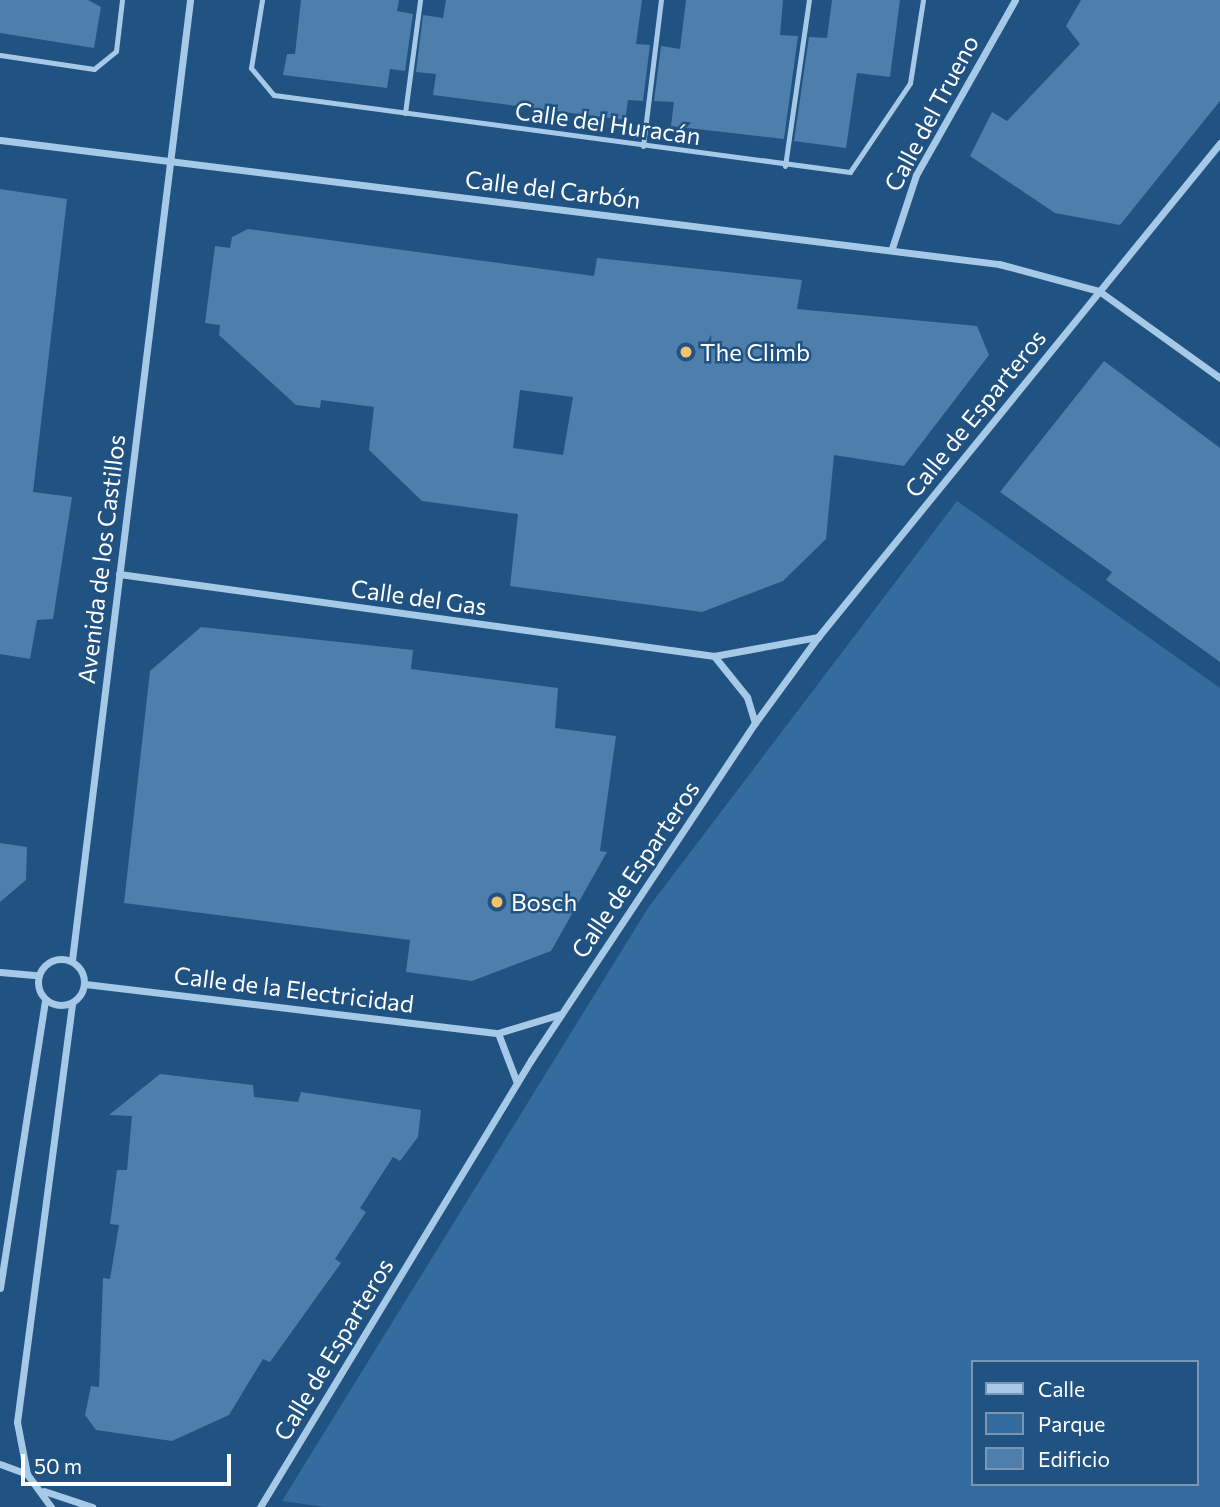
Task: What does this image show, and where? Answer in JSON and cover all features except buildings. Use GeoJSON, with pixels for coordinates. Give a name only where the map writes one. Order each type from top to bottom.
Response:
{"type":"FeatureCollection","features":[{"type":"Feature","properties":{"kind":"street","name":"Avenida de los Castillos"},"geometry":{"type":"LineString","coordinates":[[72,960],[190,0]]}},
{"type":"Feature","properties":{"kind":"street","name":"Calle del Trueno"},"geometry":{"type":"LineString","coordinates":[[892,248],[915,174],[1015,0]]}},
{"type":"Feature","properties":{"kind":"street","name":"Calle del Carbón"},"geometry":{"type":"LineString","coordinates":[[0,140],[168,163],[892,248],[999,264],[1099,291]]}},
{"type":"Feature","properties":{"kind":"street","name":"Calle de Esparteros"},"geometry":{"type":"LineString","coordinates":[[260,1507],[531,1060],[755,723],[818,636],[1220,143]]}},
{"type":"Feature","properties":{"kind":"street"},"geometry":{"type":"LineString","coordinates":[[1099,291],[1220,378]]}},
{"type":"Feature","properties":{"kind":"street","name":"Calle del Gas"},"geometry":{"type":"LineString","coordinates":[[119,574],[714,656],[818,636]]}},
{"type":"Feature","properties":{"kind":"street"},"geometry":{"type":"LineString","coordinates":[[714,656],[747,697],[755,723]]}},
{"type":"Feature","properties":{"kind":"street"},"geometry":{"type":"LineString","coordinates":[[27,1474],[18,1422],[72,1003],[85,984],[72,960],[45,963],[37,975]]}},
{"type":"Feature","properties":{"kind":"street"},"geometry":{"type":"LineString","coordinates":[[0,971],[37,975]]}},
{"type":"Feature","properties":{"kind":"street"},"geometry":{"type":"LineString","coordinates":[[0,1288],[45,999],[37,975]]}},
{"type":"Feature","properties":{"kind":"street","name":"Calle de la Electricidad"},"geometry":{"type":"LineString","coordinates":[[85,984],[498,1033],[562,1014]]}},
{"type":"Feature","properties":{"kind":"street"},"geometry":{"type":"LineString","coordinates":[[45,999],[72,1003]]}},
{"type":"Feature","properties":{"kind":"street"},"geometry":{"type":"LineString","coordinates":[[498,1033],[517,1083]]}},
{"type":"Feature","properties":{"kind":"street"},"geometry":{"type":"LineString","coordinates":[[0,1464],[27,1474],[44,1490],[92,1507]]}},
{"type":"Feature","properties":{"kind":"street"},"geometry":{"type":"LineString","coordinates":[[44,1490],[51,1507]]}},
{"type":"Feature","properties":{"kind":"lane"},"geometry":{"type":"LineString","coordinates":[[0,55],[94,69],[116,51],[122,0]]}},
{"type":"Feature","properties":{"kind":"lane","name":"Calle del Huracán"},"geometry":{"type":"LineString","coordinates":[[262,0],[251,68],[274,95],[785,166],[850,172],[910,83],[923,0]]}},
{"type":"Feature","properties":{"kind":"lane"},"geometry":{"type":"LineString","coordinates":[[405,113],[420,0]]}},
{"type":"Feature","properties":{"kind":"lane"},"geometry":{"type":"LineString","coordinates":[[643,146],[661,0]]}},
{"type":"Feature","properties":{"kind":"lane"},"geometry":{"type":"LineString","coordinates":[[785,166],[809,0]]}},
{"type":"Feature","properties":{"kind":"green space"},"geometry":{"type":"Polygon","coordinates":[[[957,501],[1220,688],[1220,1507],[325,1507],[282,1501],[648,908],[957,501]]]}},
{"type":"Feature","properties":{"kind":"place","name":"The Climb"},"geometry":{"type":"Point","coordinates":[686,352]}},
{"type":"Feature","properties":{"kind":"place","name":"Bosch"},"geometry":{"type":"Point","coordinates":[497,902]}}]}
